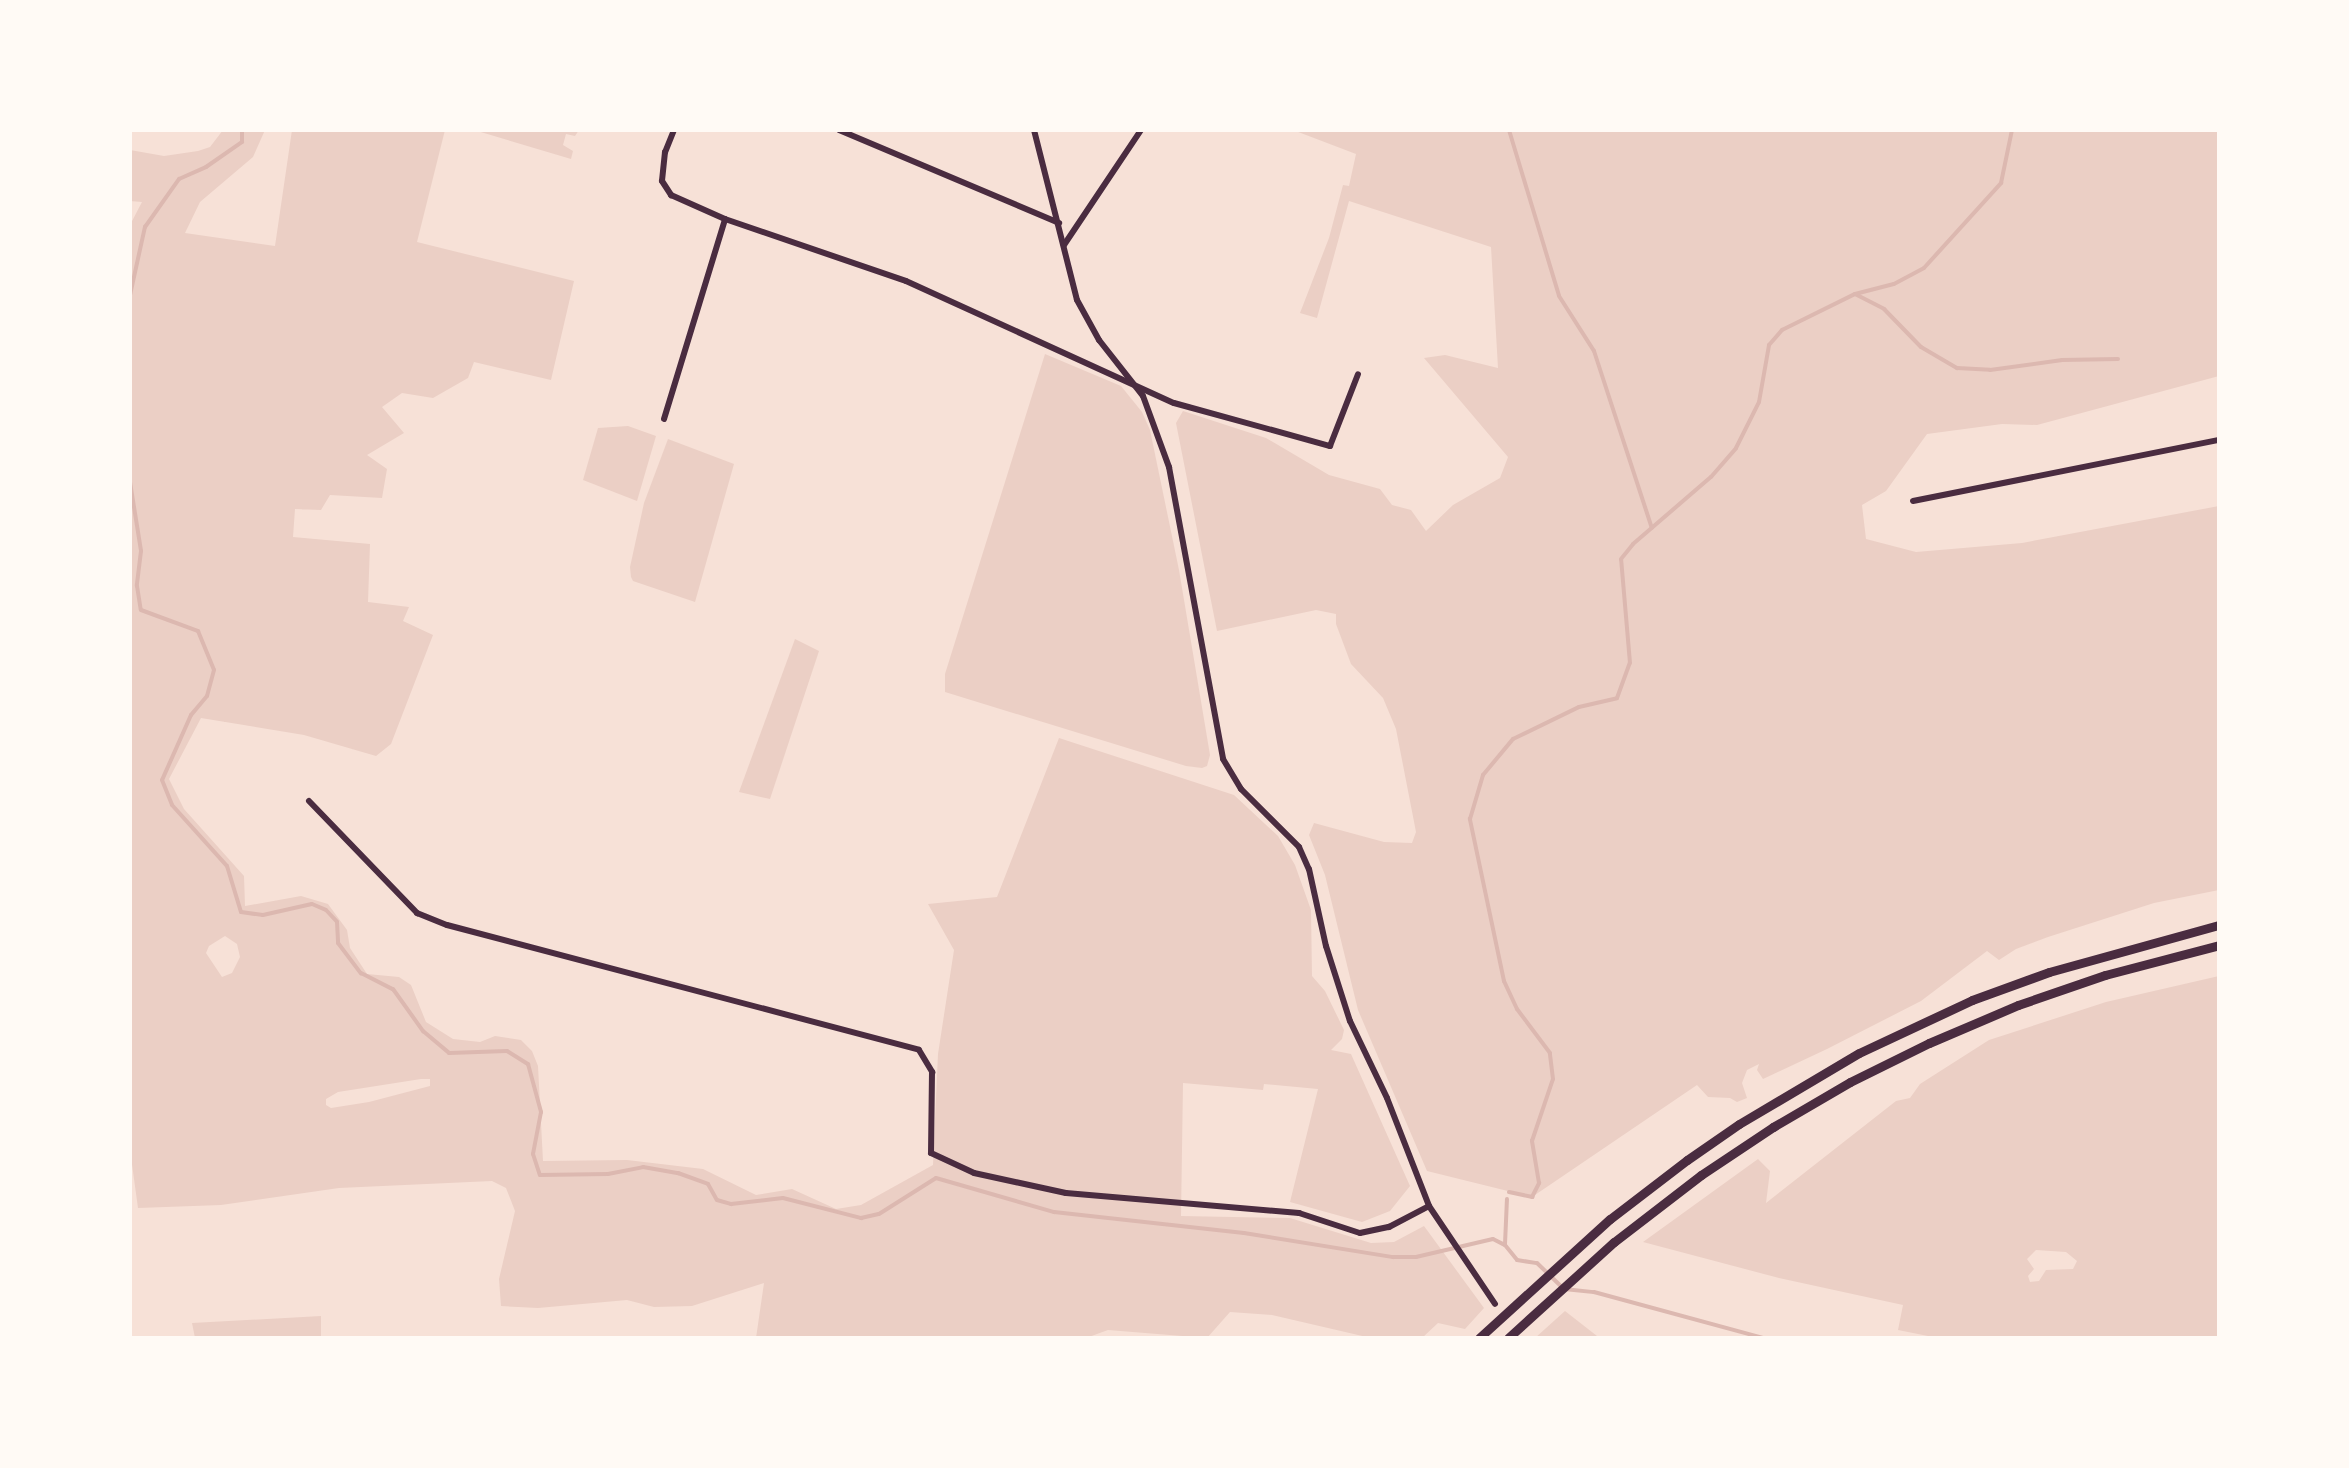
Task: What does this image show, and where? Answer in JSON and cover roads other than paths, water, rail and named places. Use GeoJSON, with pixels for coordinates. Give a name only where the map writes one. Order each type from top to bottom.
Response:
{"type":"FeatureCollection","features":[{"type":"Feature","properties":{"kind":"highway"},"geometry":{"type":"LineString","coordinates":[[1479,1338],[1610,1219],[1687,1160],[1786,1095],[1859,1053],[1972,1000],[2106,953],[2219,925]]}},
{"type":"Feature","properties":{"kind":"highway"},"geometry":{"type":"LineString","coordinates":[[1508,1338],[1653,1211],[1746,1144],[1891,1061],[1993,1015],[2105,975],[2219,945]]}},
{"type":"Feature","properties":{"kind":"street"},"geometry":{"type":"LineString","coordinates":[[674,130],[665,152],[662,181],[671,195],[725,219],[906,281],[1174,403],[1330,446],[1358,374]]}},
{"type":"Feature","properties":{"kind":"street"},"geometry":{"type":"LineString","coordinates":[[839,130],[1059,223]]}},
{"type":"Feature","properties":{"kind":"street"},"geometry":{"type":"LineString","coordinates":[[1034,130],[1077,300],[1099,340],[1143,396],[1169,467],[1223,759],[1241,789],[1299,847],[1350,1021],[1387,1098],[1429,1206],[1495,1304]]}},
{"type":"Feature","properties":{"kind":"street"},"geometry":{"type":"LineString","coordinates":[[1064,245],[1141,130]]}},
{"type":"Feature","properties":{"kind":"street"},"geometry":{"type":"LineString","coordinates":[[664,419],[725,219]]}},
{"type":"Feature","properties":{"kind":"street"},"geometry":{"type":"LineString","coordinates":[[1913,501],[2219,440]]}},
{"type":"Feature","properties":{"kind":"street"},"geometry":{"type":"LineString","coordinates":[[309,801],[417,913],[447,925],[919,1050],[932,1072],[931,1153],[974,1173],[1066,1193],[1299,1213],[1360,1233],[1389,1227],[1429,1206]]}},
{"type":"Feature","properties":{"kind":"waterway"},"geometry":{"type":"LineString","coordinates":[[130,295],[145,227],[179,179],[206,167],[242,142],[242,130]]}},
{"type":"Feature","properties":{"kind":"waterway"},"geometry":{"type":"LineString","coordinates":[[1509,130],[1559,296],[1594,351],[1652,528]]}},
{"type":"Feature","properties":{"kind":"waterway"},"geometry":{"type":"LineString","coordinates":[[1509,1192],[1532,1197],[1539,1183],[1532,1141],[1553,1079],[1550,1053],[1517,1009],[1504,981],[1470,819],[1483,775],[1513,739],[1579,707],[1617,698],[1630,663],[1621,559],[1633,544],[1711,477],[1736,448],[1759,402],[1769,345],[1782,330],[1855,294],[1894,284],[1924,268],[2001,183],[2012,130]]}},
{"type":"Feature","properties":{"kind":"waterway"},"geometry":{"type":"LineString","coordinates":[[1855,294],[1884,309],[1921,347],[1957,368],[1990,370],[2062,360],[2118,359]]}},
{"type":"Feature","properties":{"kind":"waterway"},"geometry":{"type":"LineString","coordinates":[[130,482],[141,551],[137,586],[141,610],[198,631],[214,670],[207,696],[191,715],[162,780],[172,805],[227,866],[241,912],[263,915],[312,904],[326,910],[337,922],[338,943],[361,973],[393,989],[423,1031],[449,1053],[507,1051],[528,1064],[541,1112],[533,1154],[540,1175],[608,1174],[643,1167],[678,1173],[708,1184],[717,1200],[731,1204],[783,1198],[861,1218],[879,1214],[936,1178],[1054,1212],[1244,1233],[1393,1257],[1416,1257],[1493,1239],[1505,1245],[1517,1260],[1537,1263],[1564,1289],[1594,1292],[1763,1338]]}},
{"type":"Feature","properties":{"kind":"waterway"},"geometry":{"type":"LineString","coordinates":[[1505,1244],[1507,1199]]}}]}
